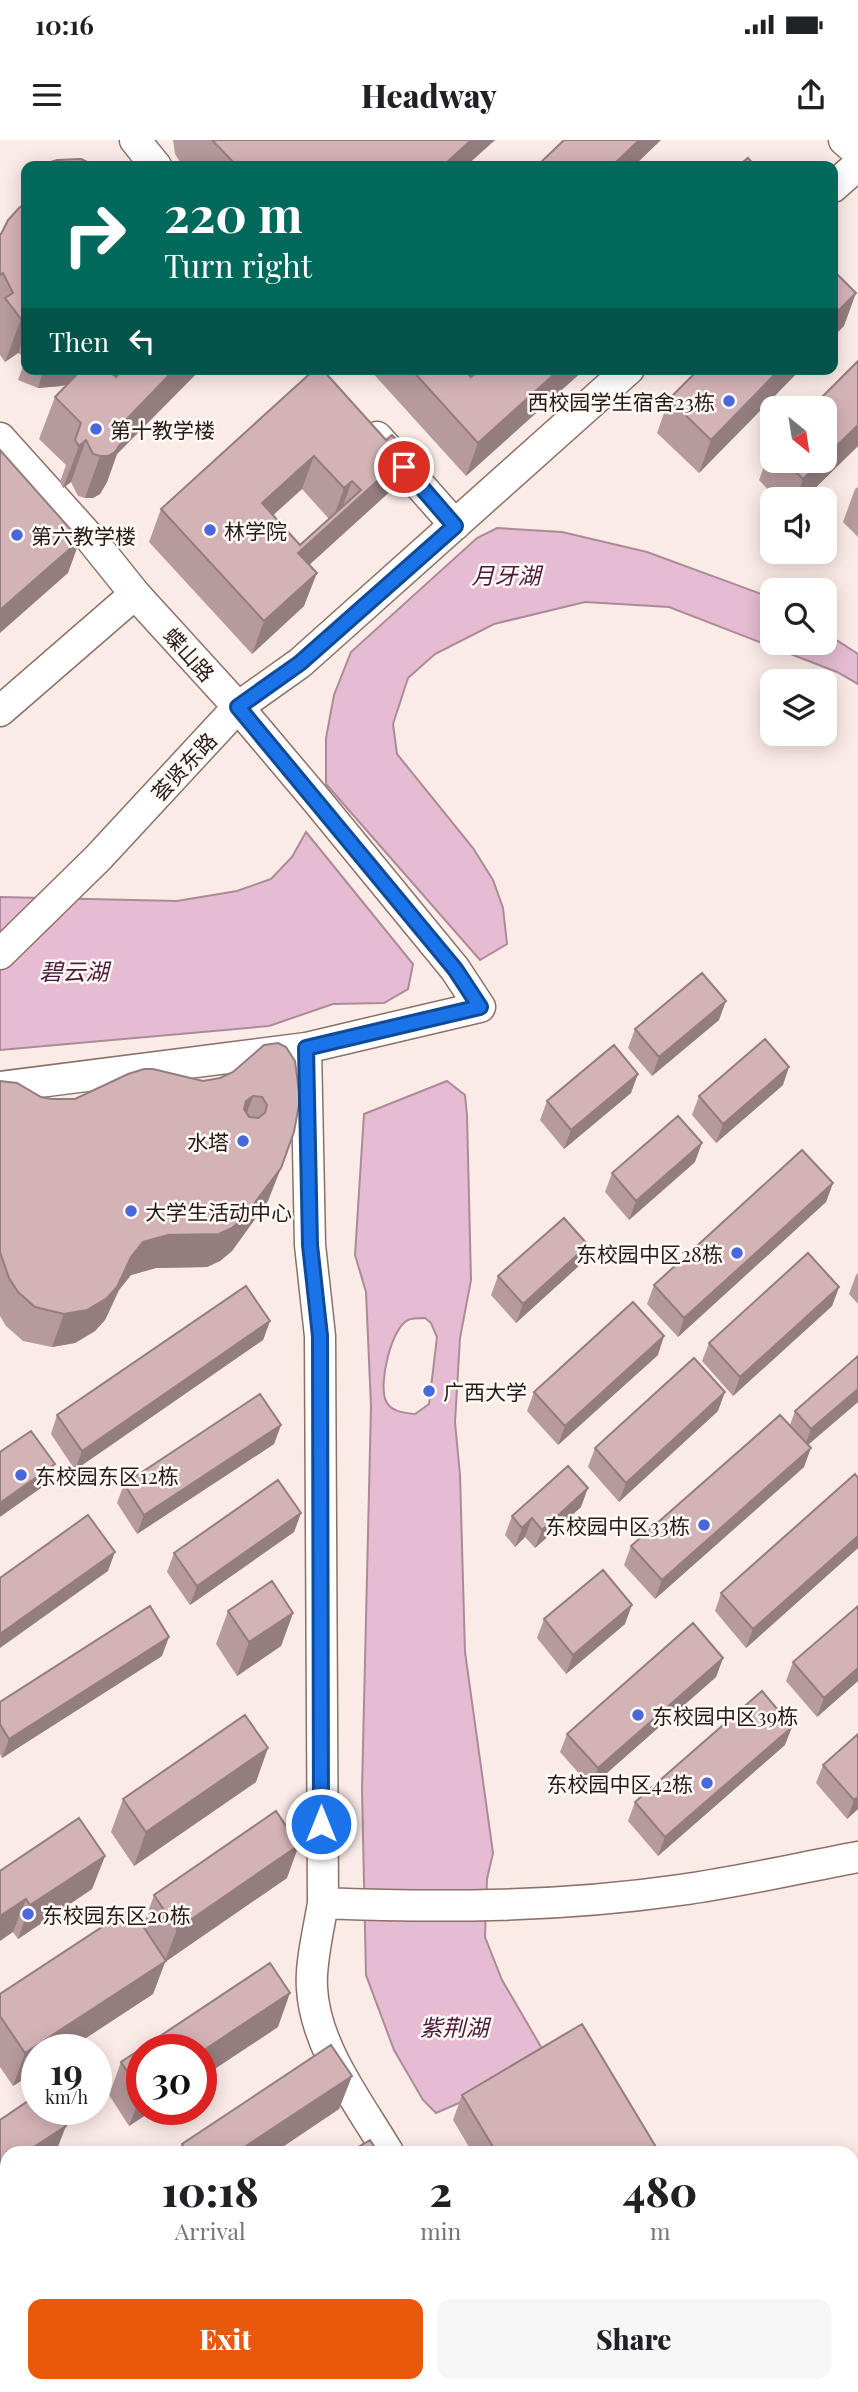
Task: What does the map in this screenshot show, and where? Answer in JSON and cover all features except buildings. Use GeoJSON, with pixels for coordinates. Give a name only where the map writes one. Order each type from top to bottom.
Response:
{"type":"FeatureCollection","features":[{"type":"Feature","properties":{"kind":"street"},"geometry":{"type":"LineString","coordinates":[[135,140],[152,161]]}},
{"type":"Feature","properties":{"kind":"street"},"geometry":{"type":"LineString","coordinates":[[844,140],[858,152]]}},
{"type":"Feature","properties":{"kind":"street"},"geometry":{"type":"LineString","coordinates":[[838,183],[858,165]]}},
{"type":"Feature","properties":{"kind":"street","name":"荟贤东路"},"geometry":{"type":"LineString","coordinates":[[0,954],[97,858],[238,707],[300,663],[622,375]]}},
{"type":"Feature","properties":{"kind":"street"},"geometry":{"type":"LineString","coordinates":[[363,421],[455,526]]}},
{"type":"Feature","properties":{"kind":"street","name":"蝶山路"},"geometry":{"type":"LineString","coordinates":[[0,438],[90,538],[135,594],[238,707],[455,969],[480,1007],[306,1048]]}},
{"type":"Feature","properties":{"kind":"street"},"geometry":{"type":"LineString","coordinates":[[0,711],[135,594]]}},
{"type":"Feature","properties":{"kind":"street"},"geometry":{"type":"LineString","coordinates":[[0,1087],[306,1048],[310,1245],[320,1336],[336,1903],[312,1987],[318,2026],[333,2059],[384,2146]]}},
{"type":"Feature","properties":{"kind":"street"},"geometry":{"type":"LineString","coordinates":[[336,1903],[502,1906],[680,1890],[858,1857]]}},
{"type":"Feature","properties":{"kind":"shaded area","name":"广西大学"},"geometry":{"type":"Polygon","coordinates":[[[0,140],[858,140],[858,2146],[0,2146],[0,140]]]}},
{"type":"Feature","properties":{"kind":"water","name":"月牙湖"},"geometry":{"type":"Polygon","coordinates":[[[497,528],[562,532],[647,552],[760,594],[760,642],[669,607],[585,602],[494,624],[435,654],[408,678],[393,724],[397,754],[473,848],[493,880],[503,908],[507,944],[480,960],[326,784],[326,738],[334,695],[351,652],[477,538],[497,528]]]}},
{"type":"Feature","properties":{"kind":"water","name":"月牙湖"},"geometry":{"type":"Polygon","coordinates":[[[837,640],[858,654],[858,684],[837,672],[837,669],[829,669],[793,655],[837,655],[837,640]]]}},
{"type":"Feature","properties":{"kind":"water","name":"碧云湖"},"geometry":{"type":"Polygon","coordinates":[[[306,832],[413,964],[408,989],[384,1003],[333,1004],[269,1026],[0,1050],[0,897],[177,901],[237,891],[271,879],[292,857],[306,832]]]}},
{"type":"Feature","properties":{"kind":"water","name":"紫荆湖"},"geometry":{"type":"Polygon","coordinates":[[[447,1081],[465,1095],[471,1280],[460,1338],[455,1422],[460,1475],[465,1652],[493,1853],[487,1879],[485,1937],[502,1980],[544,2052],[482,2093],[436,2113],[423,2100],[394,2050],[366,1975],[362,1789],[371,1406],[366,1292],[355,1255],[364,1114],[447,1081]],[[425,1318],[408,1320],[402,1325],[391,1345],[385,1370],[384,1393],[388,1405],[398,1411],[415,1414],[429,1404],[437,1337],[431,1323],[425,1318]]]}},
{"type":"Feature","properties":{"kind":"place","name":"西校园学生宿舍23栋"},"geometry":{"type":"Point","coordinates":[729,401]}},
{"type":"Feature","properties":{"kind":"place","name":"第十教学楼"},"geometry":{"type":"Point","coordinates":[96,429]}},
{"type":"Feature","properties":{"kind":"place","name":"林学院"},"geometry":{"type":"Point","coordinates":[210,530]}},
{"type":"Feature","properties":{"kind":"place","name":"第六教学楼"},"geometry":{"type":"Point","coordinates":[17,535]}},
{"type":"Feature","properties":{"kind":"place","name":"水塔"},"geometry":{"type":"Point","coordinates":[243,1141]}},
{"type":"Feature","properties":{"kind":"place","name":"大学生活动中心"},"geometry":{"type":"Point","coordinates":[131,1211]}},
{"type":"Feature","properties":{"kind":"place","name":"东校园中区28栋"},"geometry":{"type":"Point","coordinates":[737,1253]}},
{"type":"Feature","properties":{"kind":"place","name":"广西大学"},"geometry":{"type":"Point","coordinates":[429,1391]}},
{"type":"Feature","properties":{"kind":"place","name":"东校园东区12栋"},"geometry":{"type":"Point","coordinates":[21,1475]}},
{"type":"Feature","properties":{"kind":"place","name":"东校园中区33栋"},"geometry":{"type":"Point","coordinates":[704,1525]}},
{"type":"Feature","properties":{"kind":"place","name":"东校园中区39栋"},"geometry":{"type":"Point","coordinates":[638,1715]}},
{"type":"Feature","properties":{"kind":"place","name":"东校园中区42栋"},"geometry":{"type":"Point","coordinates":[707,1783]}},
{"type":"Feature","properties":{"kind":"place","name":"东校园东区20栋"},"geometry":{"type":"Point","coordinates":[28,1914]}},
{"type":"Feature","properties":{"kind":"route"},"geometry":{"type":"LineString","coordinates":[[321,1824],[320,1336],[310,1245],[306,1048],[480,1007],[455,969],[238,707],[300,663],[455,526],[404,467]]}}]}
